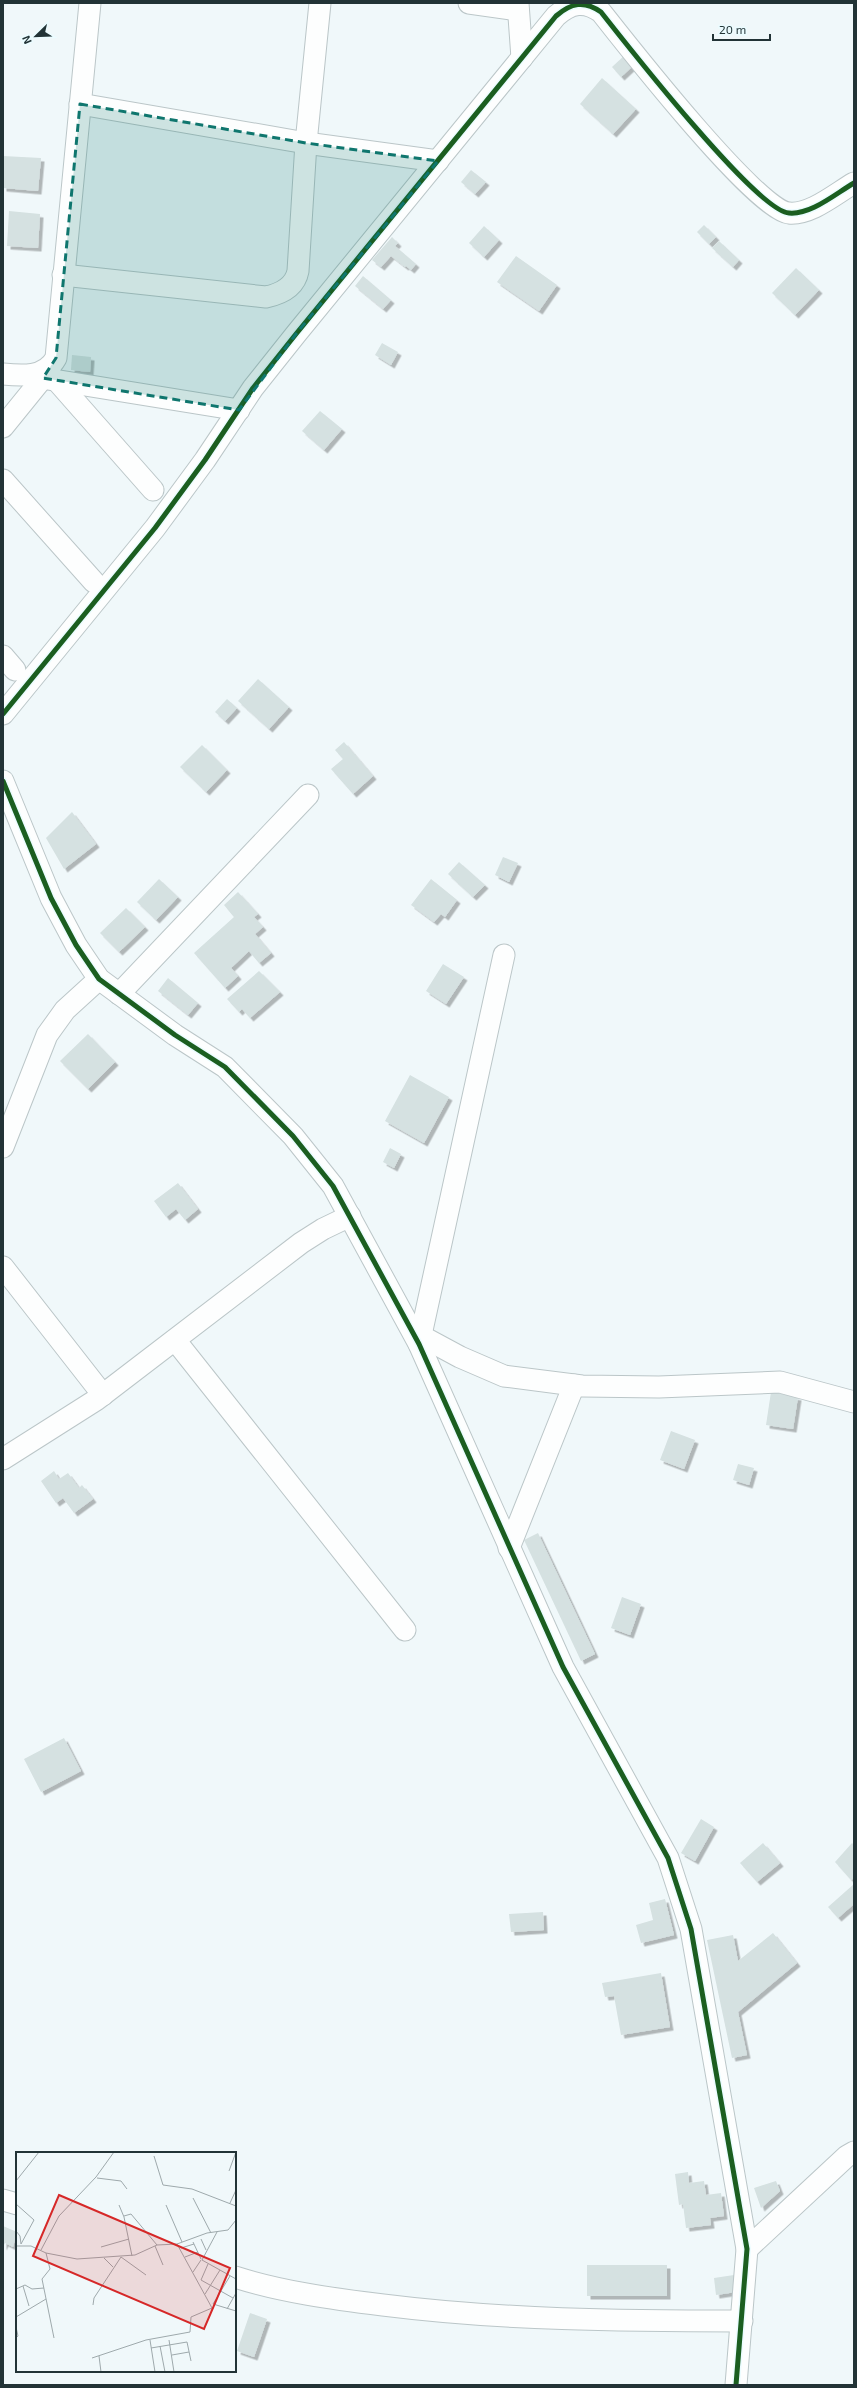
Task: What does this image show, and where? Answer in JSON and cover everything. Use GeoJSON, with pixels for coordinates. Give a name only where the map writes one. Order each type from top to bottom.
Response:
{"type":"FeatureCollection","features":[{"type":"Feature","properties":{"kind":"street"},"geometry":{"type":"LineString","coordinates":[[3,427],[46,375],[57,348],[90,3]]}},
{"type":"Feature","properties":{"kind":"street"},"geometry":{"type":"LineString","coordinates":[[63,275],[266,298],[282,291],[297,277],[306,142],[320,3]]}},
{"type":"Feature","properties":{"kind":"street"},"geometry":{"type":"LineString","coordinates":[[469,3],[518,6],[522,58]]}},
{"type":"Feature","properties":{"kind":"street"},"geometry":{"type":"LineString","coordinates":[[3,714],[155,528],[291,340],[556,16],[566,8],[576,4],[593,7],[601,12],[689,120],[754,190],[777,210],[788,213],[808,210],[854,183]]}},
{"type":"Feature","properties":{"kind":"street"},"geometry":{"type":"LineString","coordinates":[[80,104],[306,142],[438,161]]}},
{"type":"Feature","properties":{"kind":"street"},"geometry":{"type":"LineString","coordinates":[[3,374],[46,375],[239,410]]}},
{"type":"Feature","properties":{"kind":"street"},"geometry":{"type":"LineString","coordinates":[[46,375],[154,490]]}},
{"type":"Feature","properties":{"kind":"street"},"geometry":{"type":"LineString","coordinates":[[3,480],[94,582]]}},
{"type":"Feature","properties":{"kind":"street"},"geometry":{"type":"LineString","coordinates":[[3,781],[51,898],[76,945],[99,979],[225,1067],[293,1136],[333,1186],[420,1340],[509,1548],[563,1667],[668,1858],[680,1891],[691,1929],[747,2249],[736,2385]]}},
{"type":"Feature","properties":{"kind":"street"},"geometry":{"type":"LineString","coordinates":[[119,994],[308,795]]}},
{"type":"Feature","properties":{"kind":"street"},"geometry":{"type":"LineString","coordinates":[[420,1340],[504,955]]}},
{"type":"Feature","properties":{"kind":"street"},"geometry":{"type":"LineString","coordinates":[[3,1147],[48,1034],[55,1021],[99,979]]}},
{"type":"Feature","properties":{"kind":"street"},"geometry":{"type":"LineString","coordinates":[[3,1459],[102,1395],[301,1243],[350,1216]]}},
{"type":"Feature","properties":{"kind":"street"},"geometry":{"type":"LineString","coordinates":[[3,1267],[102,1395]]}},
{"type":"Feature","properties":{"kind":"street"},"geometry":{"type":"LineString","coordinates":[[175,1340],[405,1630]]}},
{"type":"Feature","properties":{"kind":"street"},"geometry":{"type":"LineString","coordinates":[[420,1340],[504,1376],[574,1385],[659,1387],[780,1382],[854,1402]]}},
{"type":"Feature","properties":{"kind":"street"},"geometry":{"type":"LineString","coordinates":[[509,1548],[574,1385]]}},
{"type":"Feature","properties":{"kind":"street"},"geometry":{"type":"LineString","coordinates":[[747,2249],[847,2156],[854,2152]]}},
{"type":"Feature","properties":{"kind":"street"},"geometry":{"type":"LineString","coordinates":[[3,2200],[16,2204]]}},
{"type":"Feature","properties":{"kind":"street"},"geometry":{"type":"LineString","coordinates":[[236,2277],[252,2282],[345,2300],[455,2314],[620,2321],[742,2321]]}},
{"type":"Feature","properties":{"kind":"highlighted area"},"geometry":{"type":"Polygon","coordinates":[[[80,104],[306,143],[438,161],[296,334],[239,410],[43,378],[56,358],[80,104]]]}},
{"type":"Feature","properties":{"kind":"building"},"geometry":{"type":"Polygon","coordinates":[[[626,54],[635,64],[621,77],[612,67],[626,54]]]}},
{"type":"Feature","properties":{"kind":"building"},"geometry":{"type":"Polygon","coordinates":[[[602,78],[636,109],[613,134],[580,104],[602,78]]]}},
{"type":"Feature","properties":{"kind":"building"},"geometry":{"type":"Polygon","coordinates":[[[3,156],[41,158],[38,191],[3,188],[3,156]]]}},
{"type":"Feature","properties":{"kind":"building"},"geometry":{"type":"Polygon","coordinates":[[[471,170],[486,182],[475,194],[461,182],[471,170]]]}},
{"type":"Feature","properties":{"kind":"building"},"geometry":{"type":"Polygon","coordinates":[[[9,211],[40,214],[38,248],[7,246],[9,211]]]}},
{"type":"Feature","properties":{"kind":"building"},"geometry":{"type":"Polygon","coordinates":[[[704,225],[716,237],[709,244],[697,232],[704,225]]]}},
{"type":"Feature","properties":{"kind":"building"},"geometry":{"type":"Polygon","coordinates":[[[484,226],[499,240],[484,257],[469,243],[484,226]]]}},
{"type":"Feature","properties":{"kind":"building"},"geometry":{"type":"Polygon","coordinates":[[[392,237],[398,243],[395,246],[416,264],[411,270],[391,256],[381,267],[372,260],[392,237]]]}},
{"type":"Feature","properties":{"kind":"building"},"geometry":{"type":"Polygon","coordinates":[[[719,241],[739,260],[733,267],[712,248],[719,241]]]}},
{"type":"Feature","properties":{"kind":"building"},"geometry":{"type":"Polygon","coordinates":[[[516,256],[557,285],[539,311],[497,282],[516,256]]]}},
{"type":"Feature","properties":{"kind":"building"},"geometry":{"type":"Polygon","coordinates":[[[796,268],[819,290],[795,315],[772,293],[796,268]]]}},
{"type":"Feature","properties":{"kind":"building"},"geometry":{"type":"Polygon","coordinates":[[[363,276],[391,300],[383,309],[355,286],[363,276]]]}},
{"type":"Feature","properties":{"kind":"building"},"geometry":{"type":"Polygon","coordinates":[[[382,343],[398,352],[391,365],[375,355],[382,343]]]}},
{"type":"Feature","properties":{"kind":"building"},"geometry":{"type":"Polygon","coordinates":[[[72,355],[91,357],[90,372],[71,370],[72,355]]]}},
{"type":"Feature","properties":{"kind":"building"},"geometry":{"type":"Polygon","coordinates":[[[320,411],[342,429],[324,450],[302,431],[320,411]]]}},
{"type":"Feature","properties":{"kind":"building"},"geometry":{"type":"Polygon","coordinates":[[[258,679],[289,707],[269,729],[238,701],[258,679]]]}},
{"type":"Feature","properties":{"kind":"building"},"geometry":{"type":"Polygon","coordinates":[[[227,699],[237,708],[225,721],[215,712],[227,699]]]}},
{"type":"Feature","properties":{"kind":"building"},"geometry":{"type":"Polygon","coordinates":[[[344,742],[373,776],[353,794],[331,769],[343,759],[335,750],[344,742]]]}},
{"type":"Feature","properties":{"kind":"building"},"geometry":{"type":"Polygon","coordinates":[[[202,745],[227,770],[206,792],[180,767],[202,745]]]}},
{"type":"Feature","properties":{"kind":"building"},"geometry":{"type":"Polygon","coordinates":[[[72,812],[96,844],[64,869],[46,838],[72,812]]]}},
{"type":"Feature","properties":{"kind":"building"},"geometry":{"type":"Polygon","coordinates":[[[503,857],[518,863],[509,882],[495,875],[503,857]]]}},
{"type":"Feature","properties":{"kind":"building"},"geometry":{"type":"Polygon","coordinates":[[[459,862],[485,885],[473,897],[448,874],[459,862]]]}},
{"type":"Feature","properties":{"kind":"building"},"geometry":{"type":"Polygon","coordinates":[[[159,879],[178,897],[156,920],[137,902],[159,879]]]}},
{"type":"Feature","properties":{"kind":"building"},"geometry":{"type":"Polygon","coordinates":[[[431,879],[457,900],[445,917],[441,914],[434,922],[411,905],[431,879]]]}},
{"type":"Feature","properties":{"kind":"building"},"geometry":{"type":"Polygon","coordinates":[[[238,892],[258,914],[254,917],[263,927],[255,934],[271,953],[259,963],[249,951],[231,968],[238,976],[225,988],[194,953],[234,917],[224,905],[238,892]]]}},
{"type":"Feature","properties":{"kind":"building"},"geometry":{"type":"Polygon","coordinates":[[[126,908],[145,927],[119,952],[100,933],[126,908]]]}},
{"type":"Feature","properties":{"kind":"building"},"geometry":{"type":"Polygon","coordinates":[[[443,964],[464,977],[446,1004],[426,991],[443,964]]]}},
{"type":"Feature","properties":{"kind":"building"},"geometry":{"type":"Polygon","coordinates":[[[259,971],[280,992],[250,1018],[242,1009],[239,1012],[227,999],[259,971]]]}},
{"type":"Feature","properties":{"kind":"building"},"geometry":{"type":"Polygon","coordinates":[[[168,978],[198,1003],[188,1015],[158,991],[168,978]]]}},
{"type":"Feature","properties":{"kind":"building"},"geometry":{"type":"Polygon","coordinates":[[[88,1034],[115,1062],[88,1089],[60,1061],[88,1034]]]}},
{"type":"Feature","properties":{"kind":"building"},"geometry":{"type":"Polygon","coordinates":[[[410,1075],[449,1097],[424,1143],[385,1121],[410,1075]]]}},
{"type":"Feature","properties":{"kind":"building"},"geometry":{"type":"Polygon","coordinates":[[[390,1148],[401,1154],[394,1168],[383,1162],[390,1148]]]}},
{"type":"Feature","properties":{"kind":"building"},"geometry":{"type":"Polygon","coordinates":[[[178,1183],[198,1209],[185,1220],[176,1209],[166,1217],[154,1201],[178,1183]]]}},
{"type":"Feature","properties":{"kind":"building"},"geometry":{"type":"Polygon","coordinates":[[[771,1392],[798,1397],[793,1429],[766,1425],[771,1392]]]}},
{"type":"Feature","properties":{"kind":"building"},"geometry":{"type":"Polygon","coordinates":[[[671,1431],[695,1440],[684,1469],[660,1460],[671,1431]]]}},
{"type":"Feature","properties":{"kind":"building"},"geometry":{"type":"Polygon","coordinates":[[[738,1464],[754,1468],[749,1485],[733,1480],[738,1464]]]}},
{"type":"Feature","properties":{"kind":"building"},"geometry":{"type":"Polygon","coordinates":[[[54,1471],[59,1479],[68,1473],[79,1488],[82,1485],[93,1499],[74,1513],[63,1498],[56,1503],[41,1481],[54,1471]]]}},
{"type":"Feature","properties":{"kind":"building"},"geometry":{"type":"Polygon","coordinates":[[[538,1533],[595,1654],[581,1661],[524,1540],[538,1533]]]}},
{"type":"Feature","properties":{"kind":"building"},"geometry":{"type":"Polygon","coordinates":[[[622,1597],[641,1604],[630,1635],[611,1628],[622,1597]]]}},
{"type":"Feature","properties":{"kind":"building"},"geometry":{"type":"Polygon","coordinates":[[[64,1738],[81,1771],[41,1792],[24,1759],[64,1738]]]}},
{"type":"Feature","properties":{"kind":"building"},"geometry":{"type":"Polygon","coordinates":[[[701,1819],[714,1827],[695,1861],[681,1853],[701,1819]]]}},
{"type":"Feature","properties":{"kind":"building"},"geometry":{"type":"Polygon","coordinates":[[[763,1843],[780,1863],[757,1882],[740,1863],[763,1843]]]}},
{"type":"Feature","properties":{"kind":"building"},"geometry":{"type":"Polygon","coordinates":[[[852,1843],[854,1845],[854,1878],[851,1880],[835,1862],[852,1843]]]}},
{"type":"Feature","properties":{"kind":"building"},"geometry":{"type":"Polygon","coordinates":[[[854,1884],[854,1904],[838,1918],[828,1907],[854,1884]]]}},
{"type":"Feature","properties":{"kind":"building"},"geometry":{"type":"Polygon","coordinates":[[[665,1899],[674,1935],[641,1943],[636,1925],[653,1920],[649,1903],[665,1899]]]}},
{"type":"Feature","properties":{"kind":"building"},"geometry":{"type":"Polygon","coordinates":[[[543,1912],[544,1930],[511,1932],[509,1914],[543,1912]]]}},
{"type":"Feature","properties":{"kind":"building"},"geometry":{"type":"Polygon","coordinates":[[[773,1933],[797,1963],[738,2012],[747,2055],[732,2058],[707,1940],[733,1935],[738,1961],[773,1933]]]}},
{"type":"Feature","properties":{"kind":"building"},"geometry":{"type":"Polygon","coordinates":[[[661,1973],[670,2027],[621,2035],[614,1996],[605,1997],[602,1983],[661,1973]]]}},
{"type":"Feature","properties":{"kind":"building"},"geometry":{"type":"Polygon","coordinates":[[[688,2172],[689,2183],[704,2181],[706,2195],[721,2193],[724,2216],[710,2218],[711,2225],[686,2228],[683,2204],[679,2205],[675,2174],[688,2172]]]}},
{"type":"Feature","properties":{"kind":"building"},"geometry":{"type":"Polygon","coordinates":[[[776,2181],[780,2191],[761,2208],[754,2188],[776,2181]]]}},
{"type":"Feature","properties":{"kind":"building"},"geometry":{"type":"Polygon","coordinates":[[[3,2226],[16,2232],[16,2236],[13,2247],[5,2243],[3,2247],[3,2226]]]}},
{"type":"Feature","properties":{"kind":"building"},"geometry":{"type":"Polygon","coordinates":[[[587,2265],[667,2265],[667,2296],[587,2296],[587,2265]]]}},
{"type":"Feature","properties":{"kind":"building"},"geometry":{"type":"Polygon","coordinates":[[[734,2275],[736,2292],[716,2295],[714,2278],[734,2275]]]}},
{"type":"Feature","properties":{"kind":"building"},"geometry":{"type":"Polygon","coordinates":[[[250,2313],[267,2319],[254,2357],[237,2351],[250,2313]]]}},
{"type":"Feature","properties":{"kind":"cycle path"},"geometry":{"type":"LineString","coordinates":[[3,714],[155,528],[205,460],[253,388],[296,334],[556,16],[567,8],[583,5],[595,8],[601,12],[663,90],[722,157],[773,205],[789,213],[806,211],[823,203],[854,183]]}},
{"type":"Feature","properties":{"kind":"cycle path"},"geometry":{"type":"LineString","coordinates":[[3,781],[51,898],[76,945],[99,979],[175,1035],[225,1067],[293,1136],[333,1186],[419,1344],[563,1667],[668,1858],[691,1929],[747,2249],[736,2385]]}}]}
